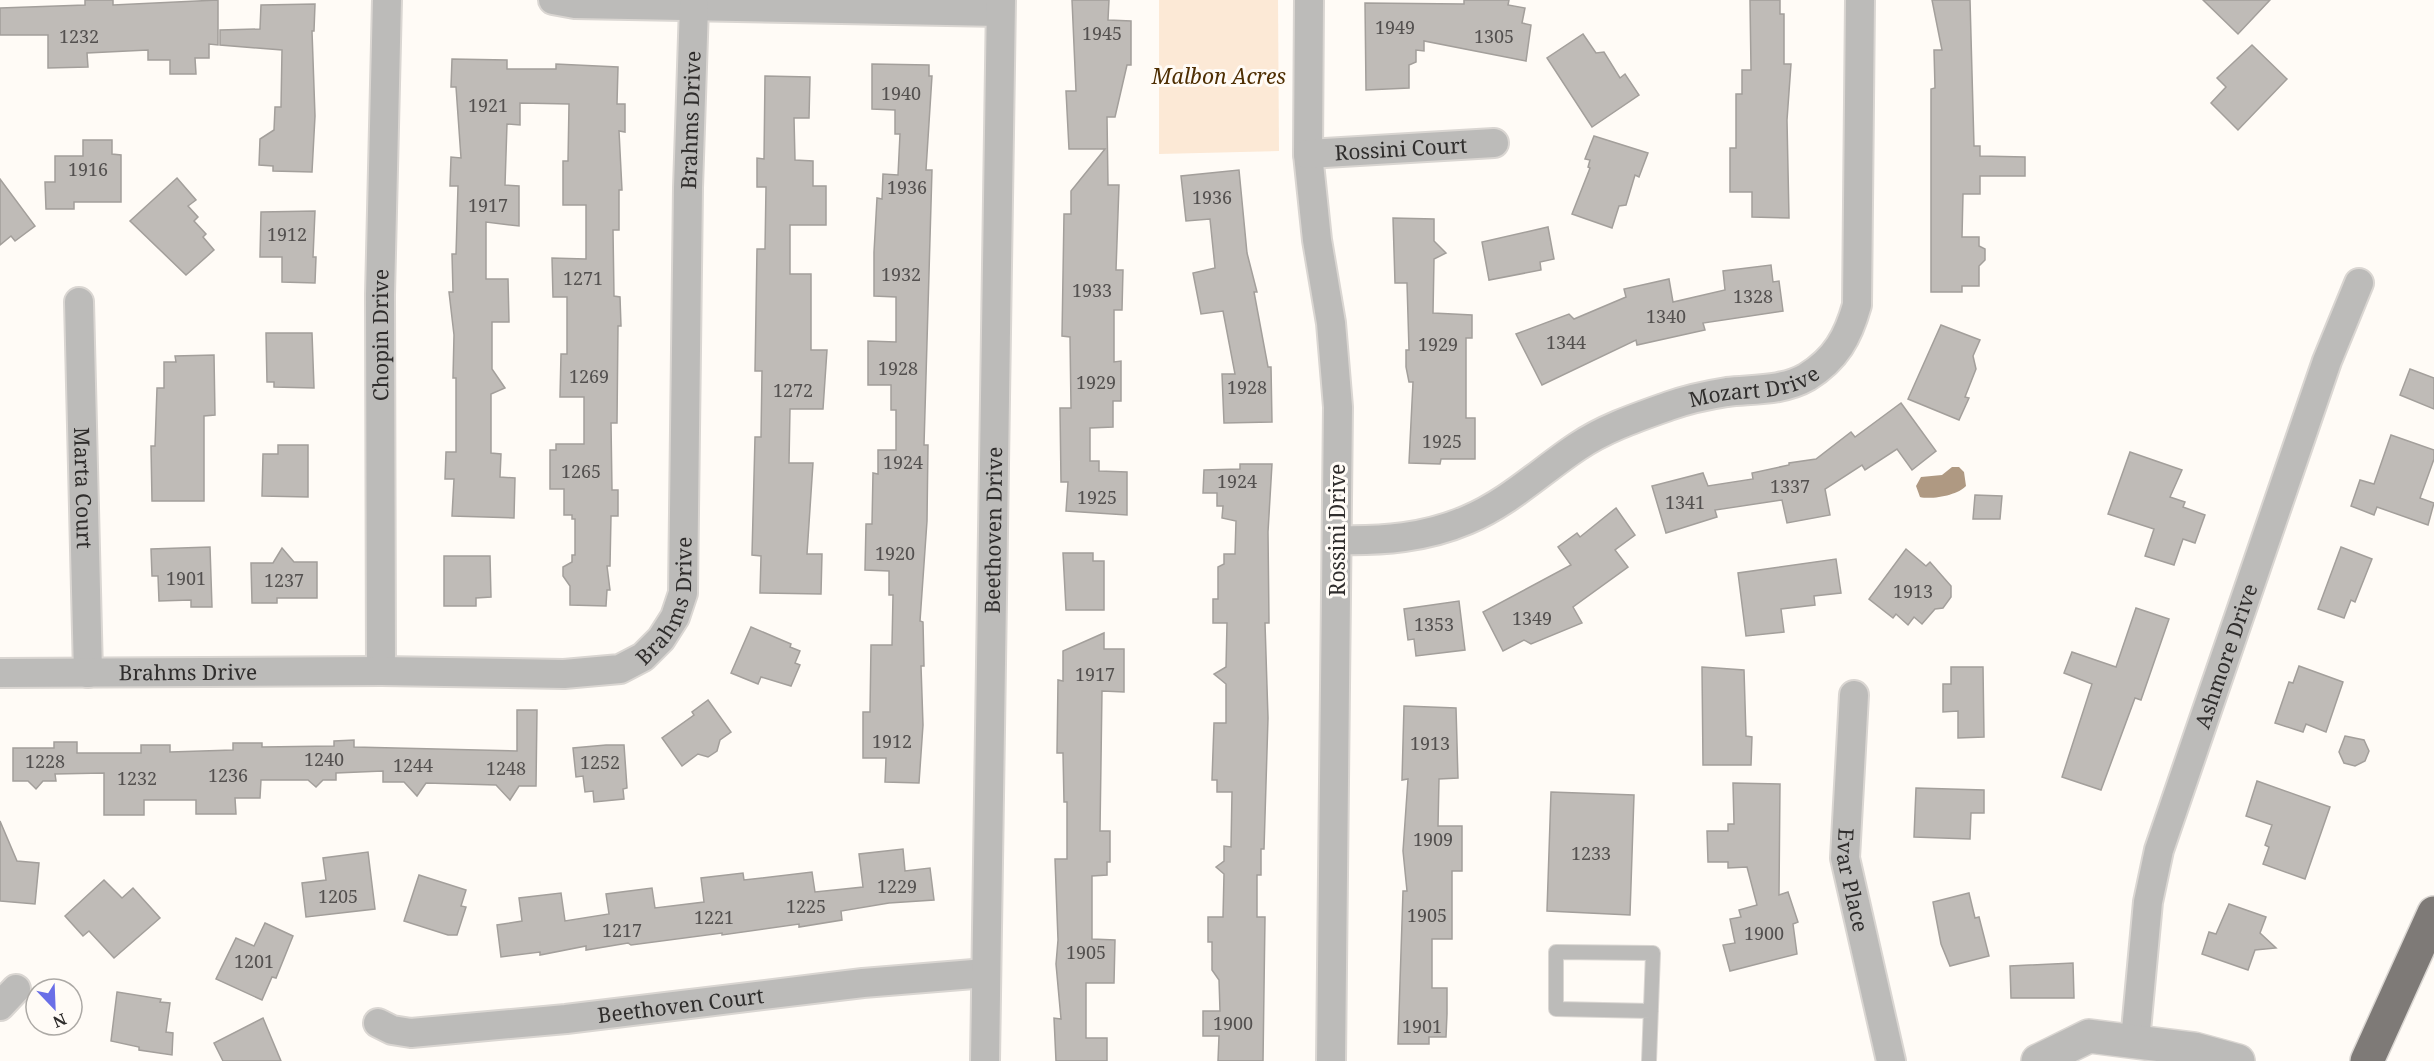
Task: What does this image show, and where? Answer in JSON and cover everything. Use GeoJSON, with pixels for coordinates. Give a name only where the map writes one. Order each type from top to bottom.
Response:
{"type":"FeatureCollection","features":[{"type":"Feature","properties":{"kind":"highway"},"geometry":{"type":"LineString","coordinates":[[2367,1061],[2434,913]]}},
{"type":"Feature","properties":{"kind":"street","name":"Chopin Drive"},"geometry":{"type":"LineString","coordinates":[[381,671],[380,295],[387,0]]}},
{"type":"Feature","properties":{"kind":"street"},"geometry":{"type":"LineString","coordinates":[[554,0],[575,3],[694,6],[1000,6]]}},
{"type":"Feature","properties":{"kind":"street","name":"Rossini Drive"},"geometry":{"type":"LineString","coordinates":[[1309,0],[1308,154],[1317,240],[1331,323],[1337,397],[1338,540],[1331,1061]]}},
{"type":"Feature","properties":{"kind":"street","name":"Mozart Drive"},"geometry":{"type":"LineString","coordinates":[[1338,540],[1400,539],[1439,531],[1469,519],[1505,500],[1579,446],[1624,422],[1673,404],[1713,395],[1779,387],[1803,379],[1824,365],[1838,351],[1851,329],[1857,305],[1860,0]]}},
{"type":"Feature","properties":{"kind":"street","name":"Brahms Drive"},"geometry":{"type":"LineString","coordinates":[[0,674],[381,671],[564,674],[620,669],[643,657],[661,639],[675,617],[683,593],[688,188],[694,6]]}},
{"type":"Feature","properties":{"kind":"street","name":"Beethoven Drive"},"geometry":{"type":"LineString","coordinates":[[985,1061],[1000,6]]}},
{"type":"Feature","properties":{"kind":"street","name":"Rossini Court"},"geometry":{"type":"LineString","coordinates":[[1308,154],[1494,142]]}},
{"type":"Feature","properties":{"kind":"street","name":"Ashmore Drive"},"geometry":{"type":"LineString","coordinates":[[2135,1041],[2148,902],[2159,850],[2327,361],[2359,282]]}},
{"type":"Feature","properties":{"kind":"street","name":"Marta Court"},"geometry":{"type":"LineString","coordinates":[[79,302],[88,673]]}},
{"type":"Feature","properties":{"kind":"street","name":"Evar Place"},"geometry":{"type":"LineString","coordinates":[[1854,695],[1845,858],[1891,1061]]}},
{"type":"Feature","properties":{"kind":"street","name":"Beethoven Court"},"geometry":{"type":"LineString","coordinates":[[378,1023],[392,1030],[411,1033],[566,1018],[863,983],[986,973]]}},
{"type":"Feature","properties":{"kind":"street"},"geometry":{"type":"LineString","coordinates":[[2038,1061],[2089,1036],[2194,1049],[2238,1061]]}},
{"type":"Feature","properties":{"kind":"lane"},"geometry":{"type":"LineString","coordinates":[[1649,1061],[1651,1011],[1653,953],[1556,952],[1556,1009],[1651,1011]]}},
{"type":"Feature","properties":{"kind":"green space","name":"Malbon Acres"},"geometry":{"type":"Polygon","coordinates":[[[1159,0],[1278,0],[1279,151],[1159,154],[1159,0]]]}},
{"type":"Feature","properties":{"kind":"shaded area"},"geometry":{"type":"Polygon","coordinates":[[[1952,467],[1959,467],[1964,472],[1966,486],[1945,496],[1920,497],[1916,486],[1921,477],[1942,475],[1952,467]]]}},
{"type":"Feature","properties":{"kind":"building"},"geometry":{"type":"Polygon","coordinates":[[[85,0],[113,0],[113,5],[218,0],[218,45],[209,44],[209,58],[195,58],[196,74],[170,74],[170,60],[148,60],[148,50],[87,53],[88,67],[48,68],[48,35],[0,35],[0,8],[85,5],[85,0]]]}},
{"type":"Feature","properties":{"kind":"building"},"geometry":{"type":"Polygon","coordinates":[[[1072,0],[1109,0],[1108,20],[1131,21],[1131,65],[1127,65],[1115,117],[1107,117],[1108,185],[1119,185],[1116,270],[1123,270],[1122,310],[1114,310],[1114,362],[1121,361],[1121,401],[1113,401],[1113,427],[1090,428],[1090,461],[1099,461],[1099,471],[1127,472],[1127,515],[1066,511],[1068,482],[1061,482],[1060,408],[1071,408],[1070,337],[1062,336],[1064,214],[1071,214],[1071,191],[1105,149],[1069,149],[1066,91],[1076,91],[1072,0]]]}},
{"type":"Feature","properties":{"kind":"building"},"geometry":{"type":"Polygon","coordinates":[[[1464,0],[1509,0],[1508,5],[1525,8],[1522,23],[1531,25],[1526,61],[1424,41],[1424,51],[1416,50],[1416,62],[1409,65],[1409,88],[1366,90],[1365,3],[1464,4],[1464,0]]]}},
{"type":"Feature","properties":{"kind":"building"},"geometry":{"type":"Polygon","coordinates":[[[1750,0],[1780,0],[1780,14],[1784,14],[1784,64],[1791,64],[1787,120],[1789,218],[1752,217],[1752,192],[1730,192],[1730,148],[1736,148],[1736,94],[1742,94],[1742,70],[1751,70],[1750,0]]]}},
{"type":"Feature","properties":{"kind":"building"},"geometry":{"type":"Polygon","coordinates":[[[1932,0],[1970,0],[1974,146],[1980,146],[1980,156],[2025,157],[2025,176],[1980,176],[1980,194],[1963,194],[1962,237],[1979,237],[1979,246],[1985,249],[1985,260],[1979,266],[1979,286],[1962,286],[1962,292],[1931,292],[1931,89],[1935,88],[1934,50],[1942,50],[1932,0]]]}},
{"type":"Feature","properties":{"kind":"building"},"geometry":{"type":"Polygon","coordinates":[[[2203,0],[2270,0],[2238,34],[2203,0]]]}},
{"type":"Feature","properties":{"kind":"building"},"geometry":{"type":"Polygon","coordinates":[[[315,4],[314,31],[312,31],[315,116],[312,172],[273,171],[273,166],[259,165],[260,139],[274,130],[275,107],[281,107],[282,50],[220,45],[220,30],[260,29],[261,5],[315,4]]]}},
{"type":"Feature","properties":{"kind":"building"},"geometry":{"type":"Polygon","coordinates":[[[1583,34],[1596,53],[1604,52],[1620,78],[1625,74],[1639,95],[1592,127],[1547,58],[1583,34]]]}},
{"type":"Feature","properties":{"kind":"building"},"geometry":{"type":"Polygon","coordinates":[[[2252,45],[2287,79],[2238,130],[2211,103],[2226,87],[2217,78],[2252,45]]]}},
{"type":"Feature","properties":{"kind":"building"},"geometry":{"type":"Polygon","coordinates":[[[452,59],[507,60],[507,69],[556,69],[556,64],[618,67],[617,104],[625,104],[625,132],[619,131],[622,190],[619,190],[619,230],[613,230],[614,296],[620,297],[621,326],[618,326],[617,423],[611,423],[612,490],[618,490],[618,516],[611,516],[610,566],[607,566],[610,590],[607,590],[606,606],[570,605],[570,586],[563,576],[563,567],[572,562],[572,555],[575,555],[575,519],[572,519],[572,515],[564,515],[564,489],[550,489],[550,450],[556,450],[556,444],[584,444],[584,397],[560,397],[561,354],[567,354],[567,297],[553,297],[552,258],[586,259],[586,205],[563,205],[563,161],[568,161],[569,104],[520,103],[520,125],[507,124],[505,185],[519,186],[519,226],[486,222],[486,279],[508,279],[509,322],[492,322],[492,369],[505,388],[491,394],[491,453],[501,454],[500,477],[515,478],[514,518],[452,516],[454,479],[445,479],[446,452],[456,452],[456,378],[453,378],[454,335],[449,292],[453,292],[452,254],[456,254],[458,186],[450,186],[451,157],[461,158],[456,87],[451,87],[452,59]]]}},
{"type":"Feature","properties":{"kind":"building"},"geometry":{"type":"Polygon","coordinates":[[[872,64],[929,65],[929,76],[932,76],[926,170],[932,170],[924,445],[928,445],[927,521],[920,621],[923,622],[924,666],[921,666],[923,725],[919,783],[885,782],[886,758],[863,758],[863,712],[870,712],[871,645],[892,645],[893,595],[889,595],[889,571],[865,570],[866,524],[872,524],[873,473],[878,474],[878,450],[896,450],[896,410],[891,410],[891,385],[868,385],[868,341],[896,342],[896,297],[874,296],[874,252],[877,198],[882,199],[883,174],[898,175],[900,134],[895,134],[895,110],[872,109],[872,64]]]}},
{"type":"Feature","properties":{"kind":"building"},"geometry":{"type":"Polygon","coordinates":[[[765,76],[810,77],[809,118],[794,118],[795,160],[813,161],[813,186],[826,186],[826,225],[790,225],[790,274],[811,274],[811,350],[827,350],[823,409],[790,409],[789,463],[813,463],[807,554],[822,554],[821,594],[760,593],[761,556],[752,555],[755,437],[761,437],[762,371],[755,371],[757,249],[765,249],[766,187],[757,187],[757,158],[764,159],[765,76]]]}},
{"type":"Feature","properties":{"kind":"building"},"geometry":{"type":"Polygon","coordinates":[[[1594,136],[1648,153],[1639,177],[1635,175],[1626,205],[1619,206],[1612,228],[1572,214],[1590,168],[1588,167],[1590,160],[1585,159],[1594,136]]]}},
{"type":"Feature","properties":{"kind":"building"},"geometry":{"type":"Polygon","coordinates":[[[83,140],[112,140],[112,154],[121,155],[121,202],[74,202],[74,209],[46,209],[45,182],[55,182],[55,156],[83,156],[83,140]]]}},
{"type":"Feature","properties":{"kind":"building"},"geometry":{"type":"Polygon","coordinates":[[[1239,170],[1247,253],[1257,292],[1254,292],[1268,367],[1271,367],[1272,422],[1224,423],[1222,374],[1235,374],[1223,311],[1201,314],[1193,273],[1215,268],[1210,219],[1186,221],[1181,176],[1239,170]]]}},
{"type":"Feature","properties":{"kind":"building"},"geometry":{"type":"Polygon","coordinates":[[[177,178],[196,200],[188,206],[198,217],[194,221],[206,234],[203,237],[214,250],[186,275],[130,221],[177,178]]]}},
{"type":"Feature","properties":{"kind":"building"},"geometry":{"type":"Polygon","coordinates":[[[0,179],[35,226],[15,241],[11,236],[0,245],[0,179]]]}},
{"type":"Feature","properties":{"kind":"building"},"geometry":{"type":"Polygon","coordinates":[[[315,211],[313,257],[316,257],[315,283],[282,282],[282,257],[260,257],[261,212],[315,211]]]}},
{"type":"Feature","properties":{"kind":"building"},"geometry":{"type":"Polygon","coordinates":[[[1393,218],[1434,219],[1434,241],[1446,253],[1434,259],[1433,313],[1472,315],[1472,338],[1466,338],[1466,418],[1475,418],[1475,459],[1441,459],[1440,464],[1409,463],[1413,382],[1409,382],[1406,367],[1406,350],[1409,350],[1407,283],[1395,283],[1393,218]]]}},
{"type":"Feature","properties":{"kind":"building"},"geometry":{"type":"Polygon","coordinates":[[[1548,227],[1554,259],[1540,262],[1541,270],[1489,280],[1482,242],[1548,227]]]}},
{"type":"Feature","properties":{"kind":"building"},"geometry":{"type":"Polygon","coordinates":[[[1771,265],[1773,282],[1779,281],[1783,311],[1703,323],[1705,330],[1637,345],[1636,340],[1542,385],[1516,334],[1569,314],[1574,319],[1626,297],[1624,289],[1669,279],[1673,302],[1725,290],[1723,271],[1771,265]]]}},
{"type":"Feature","properties":{"kind":"building"},"geometry":{"type":"Polygon","coordinates":[[[1941,325],[1980,340],[1973,356],[1976,369],[1965,397],[1969,398],[1959,420],[1908,399],[1941,325]]]}},
{"type":"Feature","properties":{"kind":"building"},"geometry":{"type":"Polygon","coordinates":[[[266,333],[312,333],[314,388],[274,387],[274,382],[267,382],[266,333]]]}},
{"type":"Feature","properties":{"kind":"building"},"geometry":{"type":"Polygon","coordinates":[[[214,355],[215,415],[204,416],[204,501],[152,501],[151,446],[155,446],[157,388],[164,388],[164,362],[176,362],[175,356],[214,355]]]}},
{"type":"Feature","properties":{"kind":"building"},"geometry":{"type":"Polygon","coordinates":[[[2410,369],[2434,378],[2434,409],[2400,395],[2410,369]]]}},
{"type":"Feature","properties":{"kind":"building"},"geometry":{"type":"Polygon","coordinates":[[[1901,403],[1936,451],[1912,470],[1897,449],[1865,470],[1862,465],[1825,489],[1830,515],[1787,523],[1782,500],[1715,510],[1717,517],[1666,533],[1652,486],[1703,473],[1708,486],[1753,479],[1752,473],[1789,465],[1789,463],[1816,459],[1851,432],[1855,437],[1901,403]]]}},
{"type":"Feature","properties":{"kind":"building"},"geometry":{"type":"Polygon","coordinates":[[[2391,435],[2434,450],[2434,459],[2420,498],[2434,503],[2428,525],[2377,507],[2374,515],[2351,506],[2360,480],[2374,484],[2391,435]]]}},
{"type":"Feature","properties":{"kind":"building"},"geometry":{"type":"Polygon","coordinates":[[[278,445],[308,445],[308,497],[262,496],[263,454],[278,454],[278,445]]]}},
{"type":"Feature","properties":{"kind":"building"},"geometry":{"type":"Polygon","coordinates":[[[2130,452],[2182,470],[2170,497],[2185,502],[2183,507],[2205,515],[2195,543],[2183,539],[2174,565],[2145,556],[2154,529],[2108,514],[2130,452]]]}},
{"type":"Feature","properties":{"kind":"building"},"geometry":{"type":"Polygon","coordinates":[[[1240,464],[1272,464],[1268,532],[1269,623],[1265,623],[1268,718],[1264,849],[1261,849],[1261,875],[1257,875],[1257,917],[1265,917],[1263,1061],[1218,1061],[1219,1036],[1203,1036],[1203,1011],[1220,1011],[1219,980],[1212,970],[1212,942],[1208,942],[1208,917],[1223,917],[1224,874],[1216,867],[1224,861],[1224,846],[1231,847],[1232,792],[1217,792],[1217,780],[1212,780],[1214,723],[1226,723],[1226,684],[1214,674],[1226,667],[1227,623],[1213,623],[1213,599],[1218,599],[1218,567],[1224,564],[1224,554],[1235,554],[1236,521],[1222,518],[1223,506],[1217,506],[1217,493],[1203,493],[1204,470],[1240,469],[1240,464]]]}},
{"type":"Feature","properties":{"kind":"building"},"geometry":{"type":"Polygon","coordinates":[[[1975,495],[2002,496],[2000,519],[1973,519],[1975,495]]]}},
{"type":"Feature","properties":{"kind":"building"},"geometry":{"type":"Polygon","coordinates":[[[1616,508],[1635,535],[1615,550],[1628,567],[1573,607],[1582,623],[1531,644],[1524,640],[1503,651],[1483,612],[1571,565],[1558,547],[1577,533],[1580,537],[1616,508]]]}},
{"type":"Feature","properties":{"kind":"building"},"geometry":{"type":"Polygon","coordinates":[[[210,547],[212,607],[191,607],[191,600],[159,601],[158,576],[152,576],[151,549],[210,547]]]}},
{"type":"Feature","properties":{"kind":"building"},"geometry":{"type":"Polygon","coordinates":[[[2341,547],[2372,559],[2355,602],[2351,600],[2344,618],[2318,609],[2341,547]]]}},
{"type":"Feature","properties":{"kind":"building"},"geometry":{"type":"Polygon","coordinates":[[[282,548],[294,562],[317,562],[317,598],[277,598],[277,603],[252,603],[251,563],[273,563],[282,548]]]}},
{"type":"Feature","properties":{"kind":"building"},"geometry":{"type":"Polygon","coordinates":[[[1906,549],[1926,566],[1930,562],[1951,586],[1951,597],[1943,608],[1935,609],[1922,624],[1914,617],[1908,625],[1896,614],[1893,618],[1869,599],[1906,549]]]}},
{"type":"Feature","properties":{"kind":"building"},"geometry":{"type":"Polygon","coordinates":[[[1063,553],[1093,553],[1093,561],[1104,561],[1104,610],[1066,610],[1063,553]]]}},
{"type":"Feature","properties":{"kind":"building"},"geometry":{"type":"Polygon","coordinates":[[[444,556],[490,556],[491,597],[476,598],[476,606],[444,606],[444,556]]]}},
{"type":"Feature","properties":{"kind":"building"},"geometry":{"type":"Polygon","coordinates":[[[1836,559],[1841,593],[1814,596],[1815,605],[1781,609],[1784,632],[1746,636],[1738,573],[1836,559]]]}},
{"type":"Feature","properties":{"kind":"building"},"geometry":{"type":"Polygon","coordinates":[[[1459,601],[1465,650],[1416,656],[1414,639],[1408,640],[1404,609],[1459,601]]]}},
{"type":"Feature","properties":{"kind":"building"},"geometry":{"type":"Polygon","coordinates":[[[2136,608],[2169,619],[2141,700],[2135,698],[2101,790],[2062,777],[2092,684],[2064,673],[2072,652],[2116,667],[2136,608]]]}},
{"type":"Feature","properties":{"kind":"building"},"geometry":{"type":"Polygon","coordinates":[[[751,627],[791,644],[790,647],[800,651],[795,663],[800,665],[791,686],[761,677],[758,684],[731,673],[751,627]]]}},
{"type":"Feature","properties":{"kind":"building"},"geometry":{"type":"Polygon","coordinates":[[[1104,633],[1104,649],[1124,649],[1124,692],[1102,691],[1100,831],[1110,831],[1110,862],[1107,862],[1107,875],[1092,876],[1092,939],[1115,940],[1114,983],[1086,983],[1086,1038],[1107,1038],[1107,1061],[1056,1061],[1054,1018],[1061,1019],[1056,964],[1058,940],[1055,859],[1067,859],[1067,802],[1064,802],[1063,753],[1057,753],[1058,680],[1063,681],[1063,651],[1104,633]]]}},
{"type":"Feature","properties":{"kind":"building"},"geometry":{"type":"Polygon","coordinates":[[[2299,666],[2343,682],[2326,732],[2306,724],[2303,732],[2275,723],[2289,682],[2293,683],[2299,666]]]}},
{"type":"Feature","properties":{"kind":"building"},"geometry":{"type":"Polygon","coordinates":[[[1702,667],[1744,670],[1746,736],[1752,737],[1751,765],[1703,765],[1702,667]]]}},
{"type":"Feature","properties":{"kind":"building"},"geometry":{"type":"Polygon","coordinates":[[[1951,667],[1983,667],[1984,737],[1958,738],[1958,711],[1943,712],[1943,684],[1951,684],[1951,667]]]}},
{"type":"Feature","properties":{"kind":"building"},"geometry":{"type":"Polygon","coordinates":[[[708,700],[731,732],[720,740],[717,751],[708,757],[698,754],[682,766],[662,738],[694,715],[692,712],[708,700]]]}},
{"type":"Feature","properties":{"kind":"building"},"geometry":{"type":"Polygon","coordinates":[[[1404,706],[1456,708],[1458,778],[1439,779],[1438,826],[1462,826],[1462,871],[1452,871],[1452,939],[1432,939],[1432,988],[1447,988],[1447,1014],[1446,1037],[1429,1037],[1429,1044],[1398,1044],[1403,891],[1407,891],[1403,851],[1408,779],[1402,780],[1404,706]]]}},
{"type":"Feature","properties":{"kind":"building"},"geometry":{"type":"Polygon","coordinates":[[[517,710],[537,710],[536,786],[519,786],[510,800],[496,785],[426,783],[417,796],[404,782],[383,782],[383,771],[336,773],[336,780],[323,780],[316,787],[308,780],[261,780],[260,798],[235,798],[236,814],[196,814],[196,800],[144,800],[144,815],[104,815],[104,773],[55,774],[56,781],[43,781],[36,789],[28,781],[13,781],[13,748],[54,748],[54,742],[77,742],[77,753],[141,753],[141,745],[170,745],[170,752],[233,750],[233,743],[262,743],[262,747],[334,746],[334,741],[354,740],[354,747],[517,751],[517,710]]]}},
{"type":"Feature","properties":{"kind":"building"},"geometry":{"type":"Polygon","coordinates":[[[2345,736],[2364,740],[2369,751],[2365,761],[2355,766],[2344,763],[2339,752],[2345,736]]]}},
{"type":"Feature","properties":{"kind":"building"},"geometry":{"type":"Polygon","coordinates":[[[624,745],[627,788],[623,789],[624,799],[594,802],[593,791],[585,792],[583,776],[576,777],[573,748],[624,745]]]}},
{"type":"Feature","properties":{"kind":"building"},"geometry":{"type":"Polygon","coordinates":[[[2257,781],[2330,807],[2305,879],[2263,864],[2269,847],[2265,845],[2272,825],[2246,816],[2257,781]]]}},
{"type":"Feature","properties":{"kind":"building"},"geometry":{"type":"Polygon","coordinates":[[[1733,783],[1780,784],[1779,895],[1788,892],[1798,922],[1793,924],[1797,954],[1730,971],[1723,945],[1735,943],[1730,919],[1741,917],[1739,910],[1757,905],[1747,867],[1728,868],[1728,862],[1708,862],[1707,831],[1728,831],[1728,824],[1734,824],[1733,783]]]}},
{"type":"Feature","properties":{"kind":"building"},"geometry":{"type":"Polygon","coordinates":[[[1916,788],[1984,790],[1984,813],[1971,813],[1970,839],[1914,837],[1916,788]]]}},
{"type":"Feature","properties":{"kind":"building"},"geometry":{"type":"Polygon","coordinates":[[[1551,792],[1634,795],[1630,915],[1547,911],[1551,792]]]}},
{"type":"Feature","properties":{"kind":"building"},"geometry":{"type":"Polygon","coordinates":[[[0,821],[17,861],[39,863],[35,904],[0,901],[0,821]]]}},
{"type":"Feature","properties":{"kind":"building"},"geometry":{"type":"Polygon","coordinates":[[[903,849],[905,871],[930,868],[934,900],[889,903],[841,911],[842,920],[799,927],[799,924],[722,935],[722,933],[631,945],[628,943],[586,950],[586,946],[540,955],[540,952],[501,957],[497,925],[522,921],[519,898],[561,893],[565,921],[609,914],[606,894],[652,888],[655,908],[704,902],[701,878],[743,873],[744,880],[812,872],[815,892],[863,887],[859,854],[903,849]]]}},
{"type":"Feature","properties":{"kind":"building"},"geometry":{"type":"Polygon","coordinates":[[[368,852],[375,909],[306,917],[302,883],[326,880],[323,858],[368,852]]]}},
{"type":"Feature","properties":{"kind":"building"},"geometry":{"type":"Polygon","coordinates":[[[419,875],[466,890],[461,906],[466,907],[457,935],[448,935],[404,921],[419,875]]]}},
{"type":"Feature","properties":{"kind":"building"},"geometry":{"type":"Polygon","coordinates":[[[104,880],[122,898],[133,888],[160,918],[114,958],[89,931],[83,936],[65,916],[104,880]]]}},
{"type":"Feature","properties":{"kind":"building"},"geometry":{"type":"Polygon","coordinates":[[[1969,893],[1975,918],[1979,917],[1989,956],[1950,966],[1941,944],[1933,902],[1969,893]]]}},
{"type":"Feature","properties":{"kind":"building"},"geometry":{"type":"Polygon","coordinates":[[[2229,904],[2266,917],[2260,933],[2276,948],[2255,950],[2248,970],[2202,954],[2209,932],[2216,934],[2229,904]]]}},
{"type":"Feature","properties":{"kind":"building"},"geometry":{"type":"Polygon","coordinates":[[[265,923],[293,936],[276,978],[272,977],[262,1000],[216,979],[236,938],[254,946],[265,923]]]}},
{"type":"Feature","properties":{"kind":"building"},"geometry":{"type":"Polygon","coordinates":[[[2073,963],[2074,998],[2011,998],[2010,966],[2073,963]]]}},
{"type":"Feature","properties":{"kind":"building"},"geometry":{"type":"Polygon","coordinates":[[[117,992],[161,999],[160,1002],[170,1003],[166,1032],[173,1033],[172,1055],[139,1050],[139,1047],[111,1041],[117,992]]]}},
{"type":"Feature","properties":{"kind":"building"},"geometry":{"type":"Polygon","coordinates":[[[263,1018],[281,1061],[223,1061],[214,1043],[263,1018]]]}}]}
